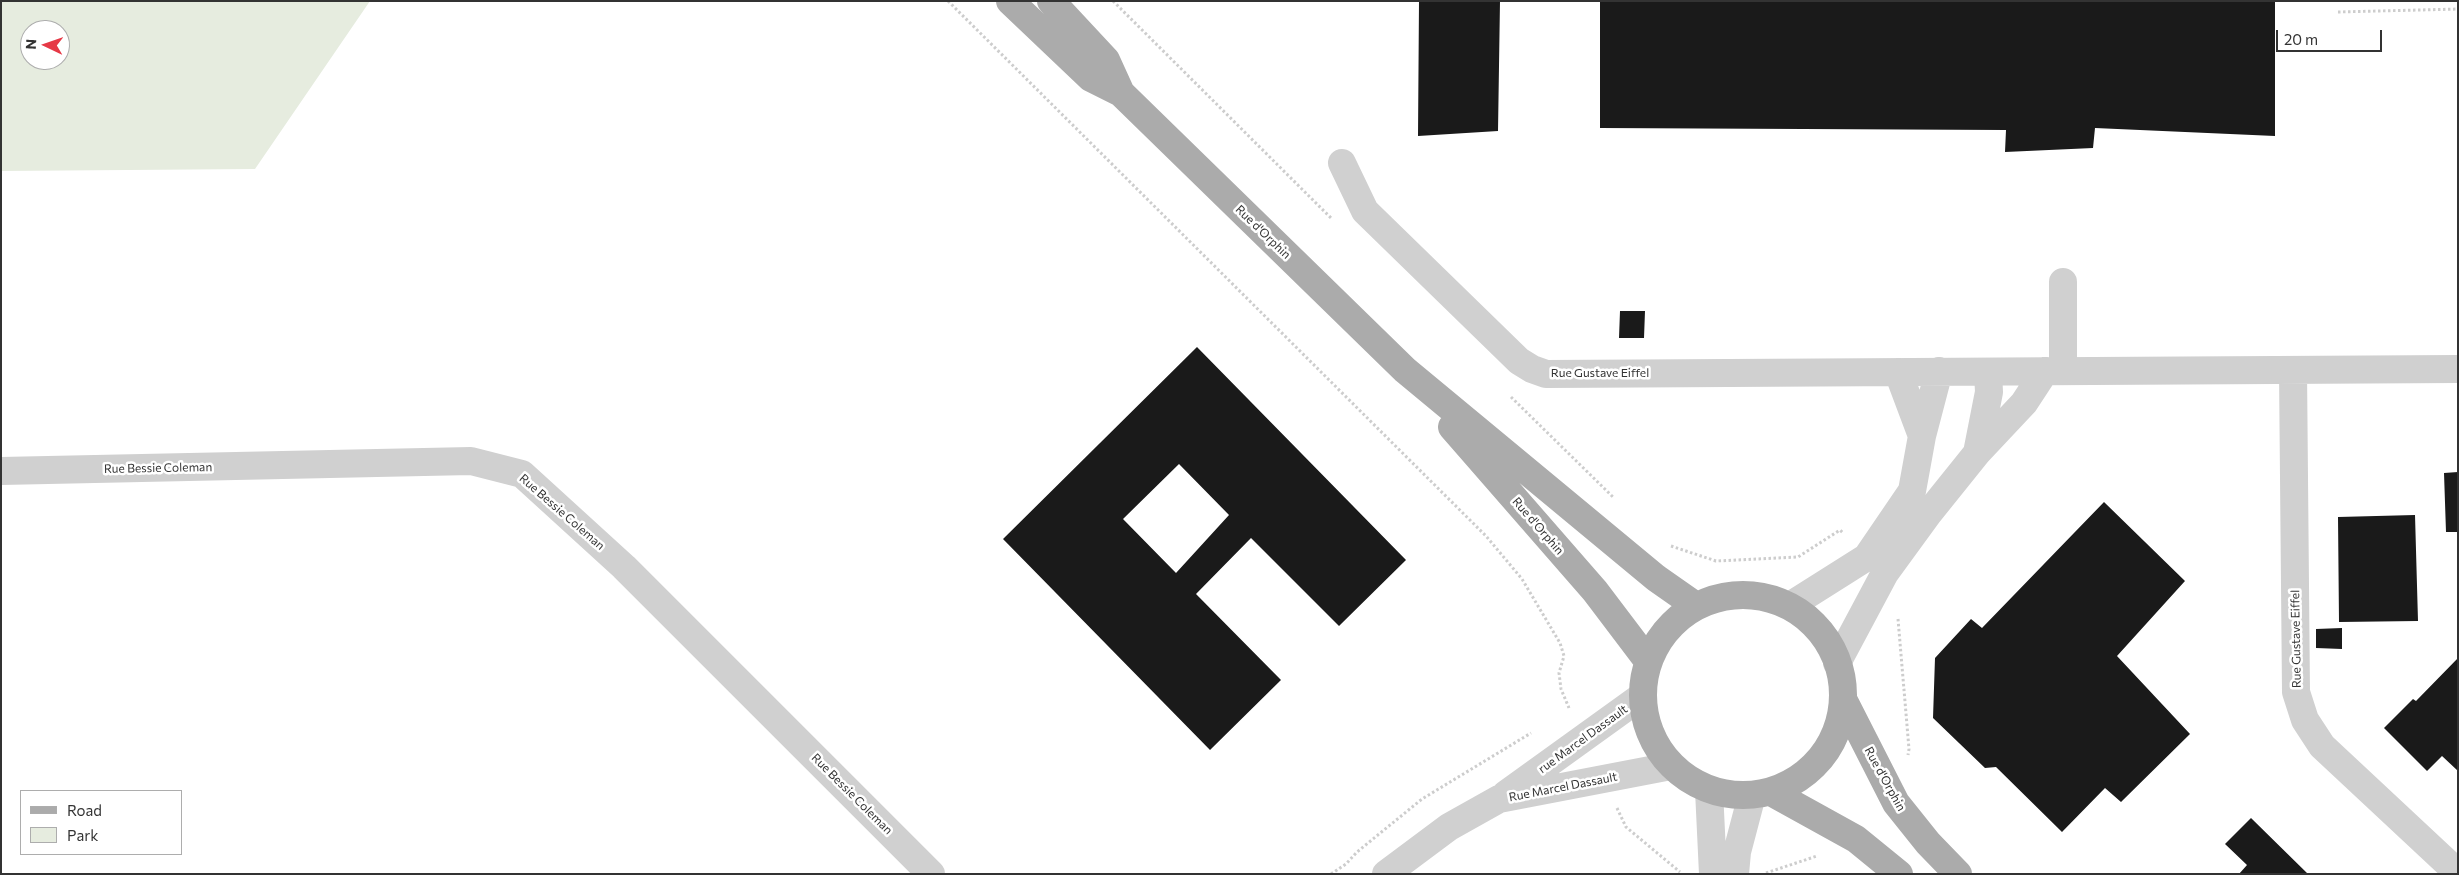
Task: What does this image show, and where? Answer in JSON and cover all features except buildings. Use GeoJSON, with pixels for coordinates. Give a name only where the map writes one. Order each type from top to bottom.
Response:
{"type":"FeatureCollection","features":[{"type":"Feature","properties":{"kind":"main road","name":"Rue d'Orphin"},"geometry":{"type":"LineString","coordinates":[[1010,1],[1091,78],[1121,94],[1405,370],[1656,578],[1696,606]]}},
{"type":"Feature","properties":{"kind":"main road","name":"Rue d'Orphin"},"geometry":{"type":"LineString","coordinates":[[1051,1],[1106,60],[1121,94]]}},
{"type":"Feature","properties":{"kind":"main road","name":"Rue d'Orphin"},"geometry":{"type":"LineString","coordinates":[[1405,370],[1595,591],[1648,661]]}},
{"type":"Feature","properties":{"kind":"main road"},"geometry":{"type":"LineString","coordinates":[[1735,595],[1776,600],[1791,605],[1829,644],[1837,663],[1843,699],[1837,729],[1822,757],[1799,778],[1761,794],[1740,796],[1709,790],[1671,766],[1651,735],[1642,696],[1648,661],[1666,629],[1696,606],[1735,595]]}},
{"type":"Feature","properties":{"kind":"main road","name":"Rue d'Orphin"},"geometry":{"type":"LineString","coordinates":[[1843,699],[1896,803],[1928,843],[1958,874]]}},
{"type":"Feature","properties":{"kind":"main road"},"geometry":{"type":"LineString","coordinates":[[1761,794],[1856,839],[1899,874]]}},
{"type":"Feature","properties":{"kind":"street","name":"Rue Gustave Eiffel"},"geometry":{"type":"LineString","coordinates":[[1342,163],[1365,211],[1519,361],[1532,369],[1546,374],[2458,369]]}},
{"type":"Feature","properties":{"kind":"street"},"geometry":{"type":"LineString","coordinates":[[1837,663],[1885,573],[1928,514],[1977,453],[2054,371],[2062,282]]}},
{"type":"Feature","properties":{"kind":"street","name":"Rue Gustave Eiffel"},"geometry":{"type":"LineString","coordinates":[[2293,370],[2296,692],[2305,720],[2322,746],[2458,873]]}},
{"type":"Feature","properties":{"kind":"street"},"geometry":{"type":"LineString","coordinates":[[1791,605],[1867,557],[1912,491],[1922,436],[1939,371]]}},
{"type":"Feature","properties":{"kind":"street"},"geometry":{"type":"LineString","coordinates":[[1898,372],[1922,436]]}},
{"type":"Feature","properties":{"kind":"street"},"geometry":{"type":"LineString","coordinates":[[1977,453],[1989,392],[1988,372]]}},
{"type":"Feature","properties":{"kind":"street","name":"Rue Bessie Coleman"},"geometry":{"type":"LineString","coordinates":[[1,471],[471,461],[522,474],[624,567],[931,874]]}},
{"type":"Feature","properties":{"kind":"street","name":"rue Marcel Dassault"},"geometry":{"type":"LineString","coordinates":[[1499,799],[1642,696]]}},
{"type":"Feature","properties":{"kind":"street","name":"Rue Marcel Dassault"},"geometry":{"type":"LineString","coordinates":[[1386,874],[1448,827],[1499,799],[1671,766]]}},
{"type":"Feature","properties":{"kind":"street"},"geometry":{"type":"LineString","coordinates":[[1709,790],[1713,874]]}},
{"type":"Feature","properties":{"kind":"street"},"geometry":{"type":"LineString","coordinates":[[1735,874],[1737,852],[1761,794]]}},
{"type":"Feature","properties":{"kind":"path"},"geometry":{"type":"LineString","coordinates":[[948,1],[1486,536],[1522,579],[1560,642],[1564,656],[1559,673],[1561,689],[1583,740]]}},
{"type":"Feature","properties":{"kind":"path"},"geometry":{"type":"LineString","coordinates":[[2338,12],[2458,10]]}},
{"type":"Feature","properties":{"kind":"path"},"geometry":{"type":"LineString","coordinates":[[1602,780],[1626,826],[1681,873],[1713,874]]}},
{"type":"Feature","properties":{"kind":"green space"},"geometry":{"type":"Polygon","coordinates":[[[1,1],[370,1],[255,169],[1,171],[1,1]]]}}]}
